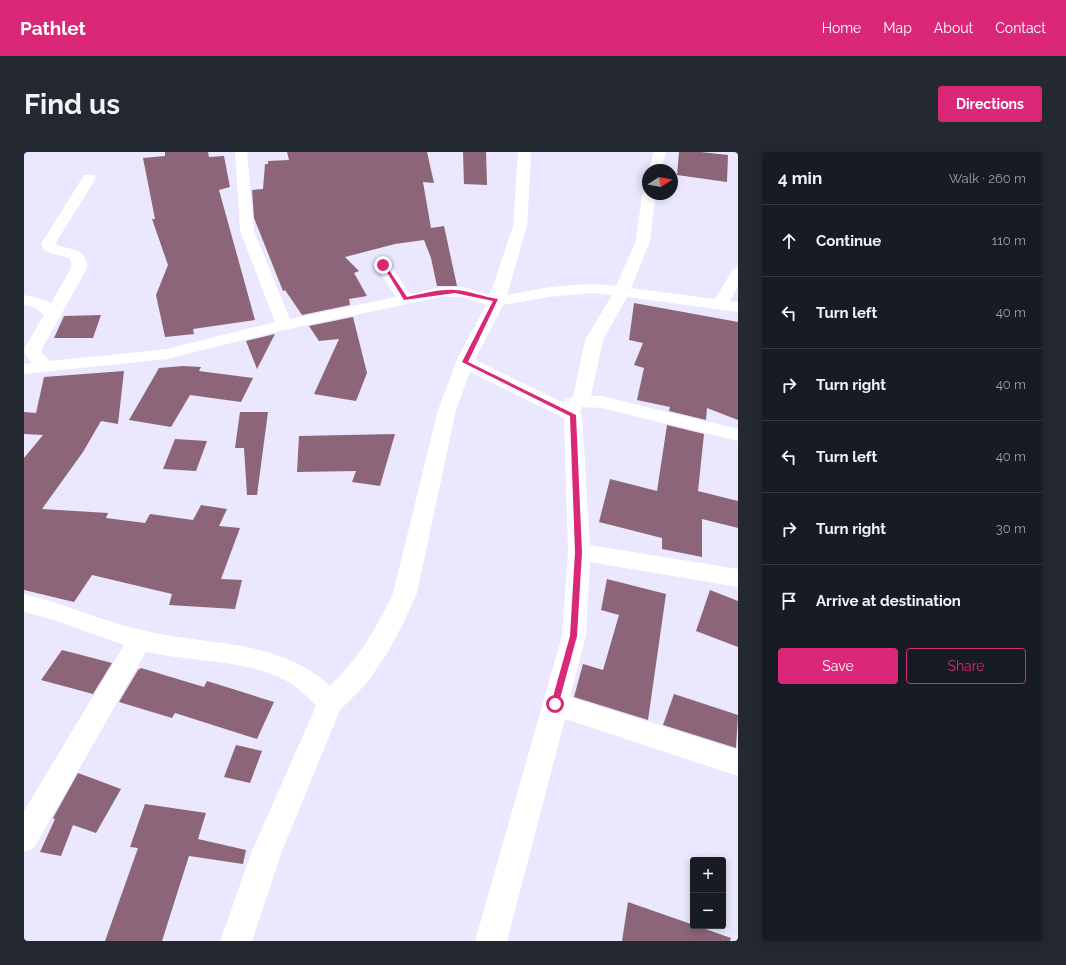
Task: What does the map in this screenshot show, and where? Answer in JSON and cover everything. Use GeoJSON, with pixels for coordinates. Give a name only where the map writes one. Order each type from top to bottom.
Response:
{"type":"FeatureCollection","features":[{"type":"Feature","properties":{"kind":"street"},"geometry":{"type":"LineString","coordinates":[[241,152],[247,231],[284,325]]}},
{"type":"Feature","properties":{"kind":"street"},"geometry":{"type":"LineString","coordinates":[[236,941],[267,851],[330,703],[358,675],[377,648],[390,626],[405,592],[447,410],[465,362],[496,300],[521,220],[525,158],[524,152]]}},
{"type":"Feature","properties":{"kind":"street"},"geometry":{"type":"LineString","coordinates":[[656,164],[660,152]]}},
{"type":"Feature","properties":{"kind":"street"},"geometry":{"type":"LineString","coordinates":[[46,367],[34,354],[33,349],[79,268],[80,263],[79,258],[75,254],[49,248],[48,244],[89,178]]}},
{"type":"Feature","properties":{"kind":"street"},"geometry":{"type":"LineString","coordinates":[[491,941],[574,636],[578,552],[577,408],[594,340],[622,291],[643,241],[648,200]]}},
{"type":"Feature","properties":{"kind":"street"},"geometry":{"type":"LineString","coordinates":[[383,265],[406,299]]}},
{"type":"Feature","properties":{"kind":"street"},"geometry":{"type":"LineString","coordinates":[[720,304],[738,272]]}},
{"type":"Feature","properties":{"kind":"street"},"geometry":{"type":"LineString","coordinates":[[24,369],[166,354],[284,325],[441,292],[455,291],[472,294],[487,300],[496,300],[573,289],[592,288],[738,307]]}},
{"type":"Feature","properties":{"kind":"street"},"geometry":{"type":"LineString","coordinates":[[24,300],[45,305],[53,314]]}},
{"type":"Feature","properties":{"kind":"street"},"geometry":{"type":"LineString","coordinates":[[465,362],[577,408],[601,402],[738,435]]}},
{"type":"Feature","properties":{"kind":"street"},"geometry":{"type":"LineString","coordinates":[[578,552],[738,578]]}},
{"type":"Feature","properties":{"kind":"street"},"geometry":{"type":"LineString","coordinates":[[24,603],[56,610],[140,640],[259,660],[293,672],[314,687],[330,703]]}},
{"type":"Feature","properties":{"kind":"street"},"geometry":{"type":"LineString","coordinates":[[24,838],[140,640]]}},
{"type":"Feature","properties":{"kind":"street"},"geometry":{"type":"LineString","coordinates":[[555,704],[738,763]]}},
{"type":"Feature","properties":{"kind":"building"},"geometry":{"type":"Polygon","coordinates":[[[165,152],[208,152],[209,157],[224,156],[230,187],[219,190],[255,320],[193,329],[194,334],[165,337],[156,295],[168,265],[152,219],[155,219],[143,158],[165,156],[165,152]]]}},
{"type":"Feature","properties":{"kind":"building"},"geometry":{"type":"Polygon","coordinates":[[[287,152],[427,152],[434,183],[423,182],[431,228],[444,226],[457,286],[437,286],[431,258],[424,240],[395,244],[345,257],[359,271],[354,273],[367,296],[349,299],[350,305],[302,315],[285,290],[283,291],[254,218],[252,190],[263,189],[265,164],[268,164],[268,161],[289,160],[287,152]]]}},
{"type":"Feature","properties":{"kind":"building"},"geometry":{"type":"Polygon","coordinates":[[[463,152],[486,152],[487,185],[464,184],[463,152]]]}},
{"type":"Feature","properties":{"kind":"building"},"geometry":{"type":"Polygon","coordinates":[[[679,152],[701,152],[728,155],[727,182],[678,175],[679,152]]]}},
{"type":"Feature","properties":{"kind":"building"},"geometry":{"type":"Polygon","coordinates":[[[634,303],[738,322],[738,420],[707,408],[706,420],[669,411],[670,407],[637,400],[644,368],[634,365],[643,343],[629,340],[634,303]]]}},
{"type":"Feature","properties":{"kind":"building"},"geometry":{"type":"Polygon","coordinates":[[[101,315],[93,338],[54,338],[64,316],[101,315]]]}},
{"type":"Feature","properties":{"kind":"building"},"geometry":{"type":"Polygon","coordinates":[[[353,317],[367,373],[356,401],[314,394],[339,339],[319,341],[309,326],[353,317]]]}},
{"type":"Feature","properties":{"kind":"building"},"geometry":{"type":"Polygon","coordinates":[[[275,334],[257,369],[246,341],[275,334]]]}},
{"type":"Feature","properties":{"kind":"building"},"geometry":{"type":"Polygon","coordinates":[[[183,366],[201,367],[199,371],[253,378],[241,402],[190,395],[171,427],[129,420],[159,368],[183,366]]]}},
{"type":"Feature","properties":{"kind":"building"},"geometry":{"type":"Polygon","coordinates":[[[124,371],[118,424],[101,421],[83,452],[42,509],[108,513],[106,518],[145,523],[150,514],[193,520],[201,505],[227,509],[219,526],[240,528],[221,579],[242,580],[235,609],[169,605],[172,594],[92,575],[74,602],[24,590],[24,458],[43,435],[24,434],[24,412],[36,413],[44,377],[124,371]]]}},
{"type":"Feature","properties":{"kind":"building"},"geometry":{"type":"Polygon","coordinates":[[[240,412],[268,412],[257,495],[247,495],[244,448],[235,448],[240,412]]]}},
{"type":"Feature","properties":{"kind":"building"},"geometry":{"type":"Polygon","coordinates":[[[667,425],[704,434],[698,491],[738,501],[738,528],[702,519],[702,557],[662,549],[662,538],[599,522],[610,479],[657,491],[667,425]]]}},
{"type":"Feature","properties":{"kind":"building"},"geometry":{"type":"Polygon","coordinates":[[[395,434],[380,486],[352,482],[356,471],[297,472],[299,436],[395,434]]]}},
{"type":"Feature","properties":{"kind":"building"},"geometry":{"type":"Polygon","coordinates":[[[175,439],[207,441],[196,471],[163,469],[175,439]]]}},
{"type":"Feature","properties":{"kind":"building"},"geometry":{"type":"Polygon","coordinates":[[[607,579],[666,594],[648,720],[574,697],[583,664],[603,670],[619,615],[601,610],[607,579]]]}},
{"type":"Feature","properties":{"kind":"building"},"geometry":{"type":"Polygon","coordinates":[[[710,590],[738,601],[738,647],[696,631],[710,590]]]}},
{"type":"Feature","properties":{"kind":"building"},"geometry":{"type":"Polygon","coordinates":[[[62,650],[112,663],[93,694],[41,680],[62,650]]]}},
{"type":"Feature","properties":{"kind":"building"},"geometry":{"type":"Polygon","coordinates":[[[141,668],[204,687],[207,681],[274,702],[257,739],[175,713],[172,718],[119,702],[138,670],[141,668]]]}},
{"type":"Feature","properties":{"kind":"building"},"geometry":{"type":"Polygon","coordinates":[[[674,694],[738,715],[736,748],[663,725],[674,694]]]}},
{"type":"Feature","properties":{"kind":"building"},"geometry":{"type":"Polygon","coordinates":[[[236,745],[262,751],[250,783],[224,777],[236,745]]]}},
{"type":"Feature","properties":{"kind":"building"},"geometry":{"type":"Polygon","coordinates":[[[78,773],[121,789],[96,833],[73,825],[61,856],[40,852],[55,819],[53,818],[78,773]]]}},
{"type":"Feature","properties":{"kind":"building"},"geometry":{"type":"Polygon","coordinates":[[[145,804],[206,813],[198,839],[246,850],[243,864],[189,856],[162,941],[105,941],[138,848],[130,847],[145,804]]]}},
{"type":"Feature","properties":{"kind":"building"},"geometry":{"type":"Polygon","coordinates":[[[628,902],[690,924],[690,929],[705,929],[731,938],[730,941],[622,941],[628,902]]]}},
{"type":"Feature","properties":{"kind":"route"},"geometry":{"type":"LineString","coordinates":[[383,265],[406,299],[428,294],[455,291],[472,294],[487,300],[496,300],[465,362],[573,415],[578,552],[574,636],[555,704]]}}]}
